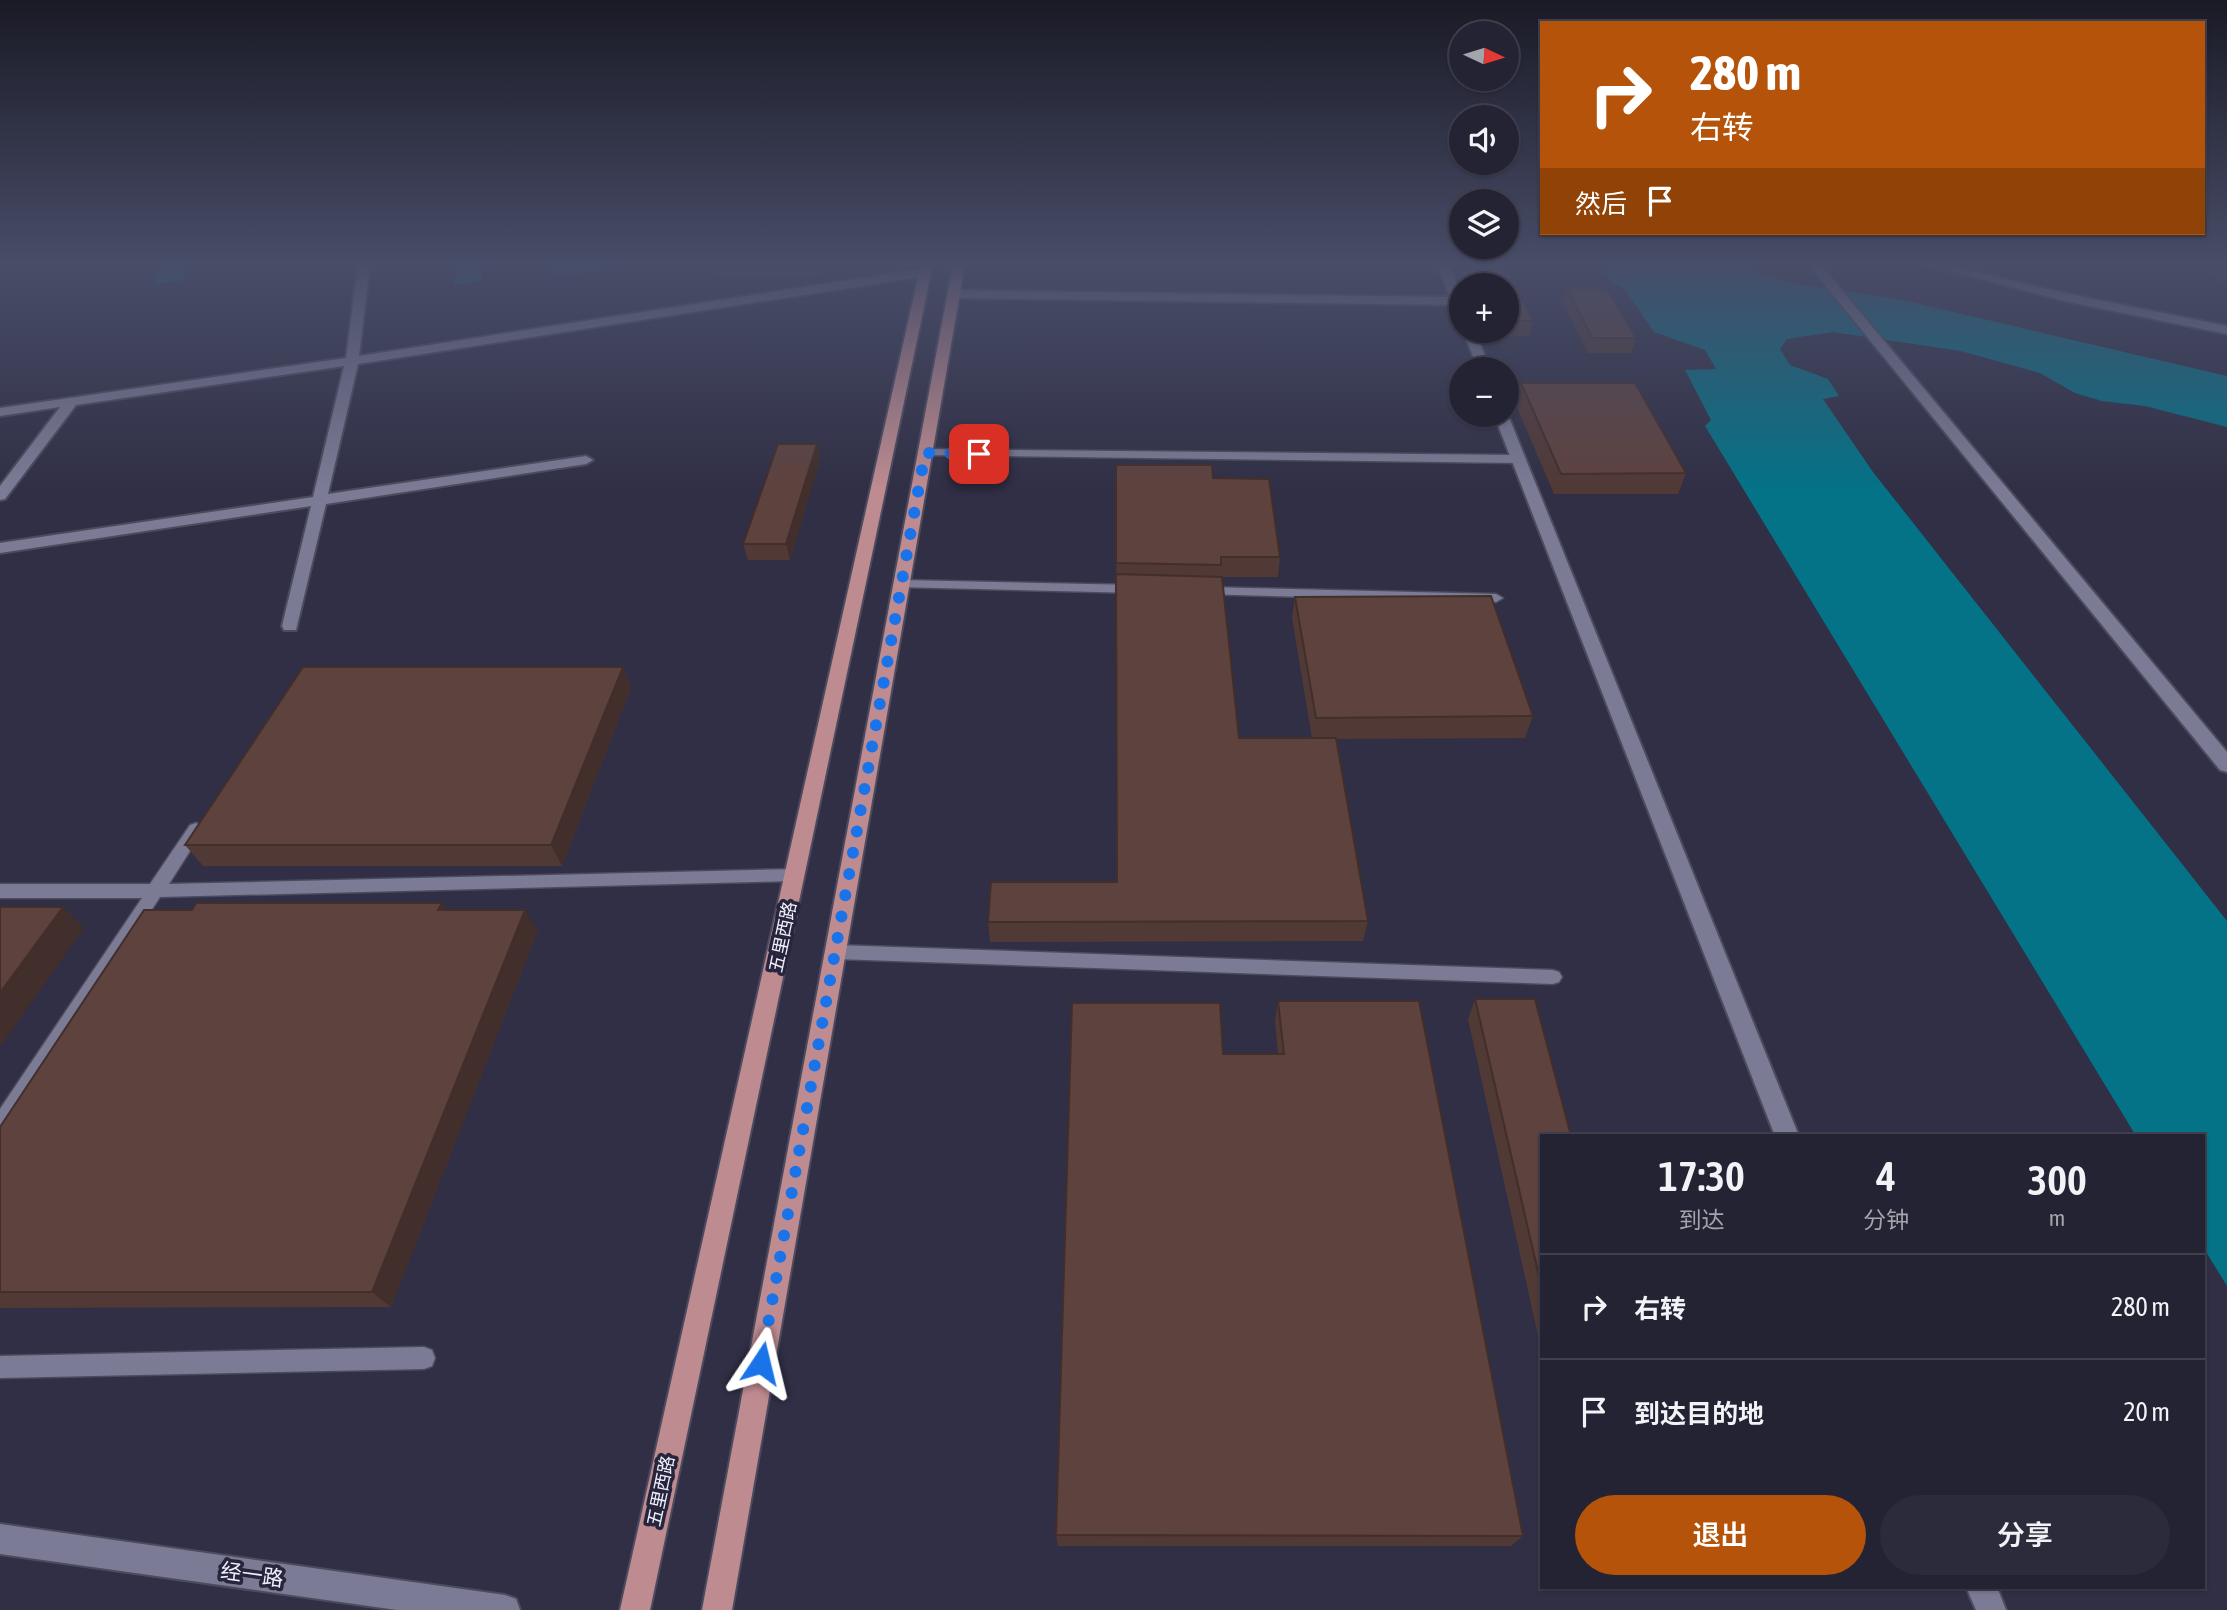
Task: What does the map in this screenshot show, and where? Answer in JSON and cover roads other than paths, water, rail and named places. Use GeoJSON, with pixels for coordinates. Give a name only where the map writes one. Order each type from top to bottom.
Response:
{"type":"FeatureCollection","features":[{"type":"Feature","properties":{"kind":"main road","name":"五里西路"},"geometry":{"type":"LineString","coordinates":[[635,1610],[911,339]]}},
{"type":"Feature","properties":{"kind":"main road"},"geometry":{"type":"LineString","coordinates":[[717,1610],[946,339]]}},
{"type":"Feature","properties":{"kind":"street"},"geometry":{"type":"LineString","coordinates":[[290,626],[352,361],[355,339]]}},
{"type":"Feature","properties":{"kind":"street"},"geometry":{"type":"LineString","coordinates":[[0,412],[487,339]]}},
{"type":"Feature","properties":{"kind":"street"},"geometry":{"type":"LineString","coordinates":[[1878,339],[2227,765]]}},
{"type":"Feature","properties":{"kind":"street"},"geometry":{"type":"LineString","coordinates":[[0,496],[71,402]]}},
{"type":"Feature","properties":{"kind":"street"},"geometry":{"type":"LineString","coordinates":[[1505,427],[1786,1134]]}},
{"type":"Feature","properties":{"kind":"street"},"geometry":{"type":"LineString","coordinates":[[0,548],[586,460]]}},
{"type":"Feature","properties":{"kind":"street","name":"经一路"},"geometry":{"type":"LineString","coordinates":[[0,1539],[505,1610]]}},
{"type":"Feature","properties":{"kind":"street"},"geometry":{"type":"LineString","coordinates":[[1981,1589],[1990,1610]]}},
{"type":"Feature","properties":{"kind":"lane"},"geometry":{"type":"LineString","coordinates":[[925,453],[1517,459]]}},
{"type":"Feature","properties":{"kind":"lane"},"geometry":{"type":"LineString","coordinates":[[902,584],[1150,590]]}},
{"type":"Feature","properties":{"kind":"lane"},"geometry":{"type":"LineString","coordinates":[[1192,591],[1496,597]]}},
{"type":"Feature","properties":{"kind":"lane"},"geometry":{"type":"LineString","coordinates":[[0,1126],[209,810]]}},
{"type":"Feature","properties":{"kind":"lane"},"geometry":{"type":"LineString","coordinates":[[0,891],[155,891],[796,875]]}},
{"type":"Feature","properties":{"kind":"lane"},"geometry":{"type":"LineString","coordinates":[[836,953],[1553,976]]}},
{"type":"Feature","properties":{"kind":"lane"},"geometry":{"type":"LineString","coordinates":[[0,1367],[424,1358]]}},
{"type":"Feature","properties":{"kind":"water"},"geometry":{"type":"Polygon","coordinates":[[[1674,339],[1787,339],[1780,349],[1790,365],[1828,379],[1839,396],[1823,399],[1873,472],[2227,921],[2227,1286],[2205,1250],[2205,1134],[2135,1134],[1705,426],[1711,420],[1685,370],[1716,369],[1705,350],[1674,339]]]}},
{"type":"Feature","properties":{"kind":"water"},"geometry":{"type":"Polygon","coordinates":[[[1881,339],[2069,339],[2227,376],[2227,427],[2145,406],[2102,401],[2075,393],[2040,373],[1961,351],[1881,339]]]}}]}
